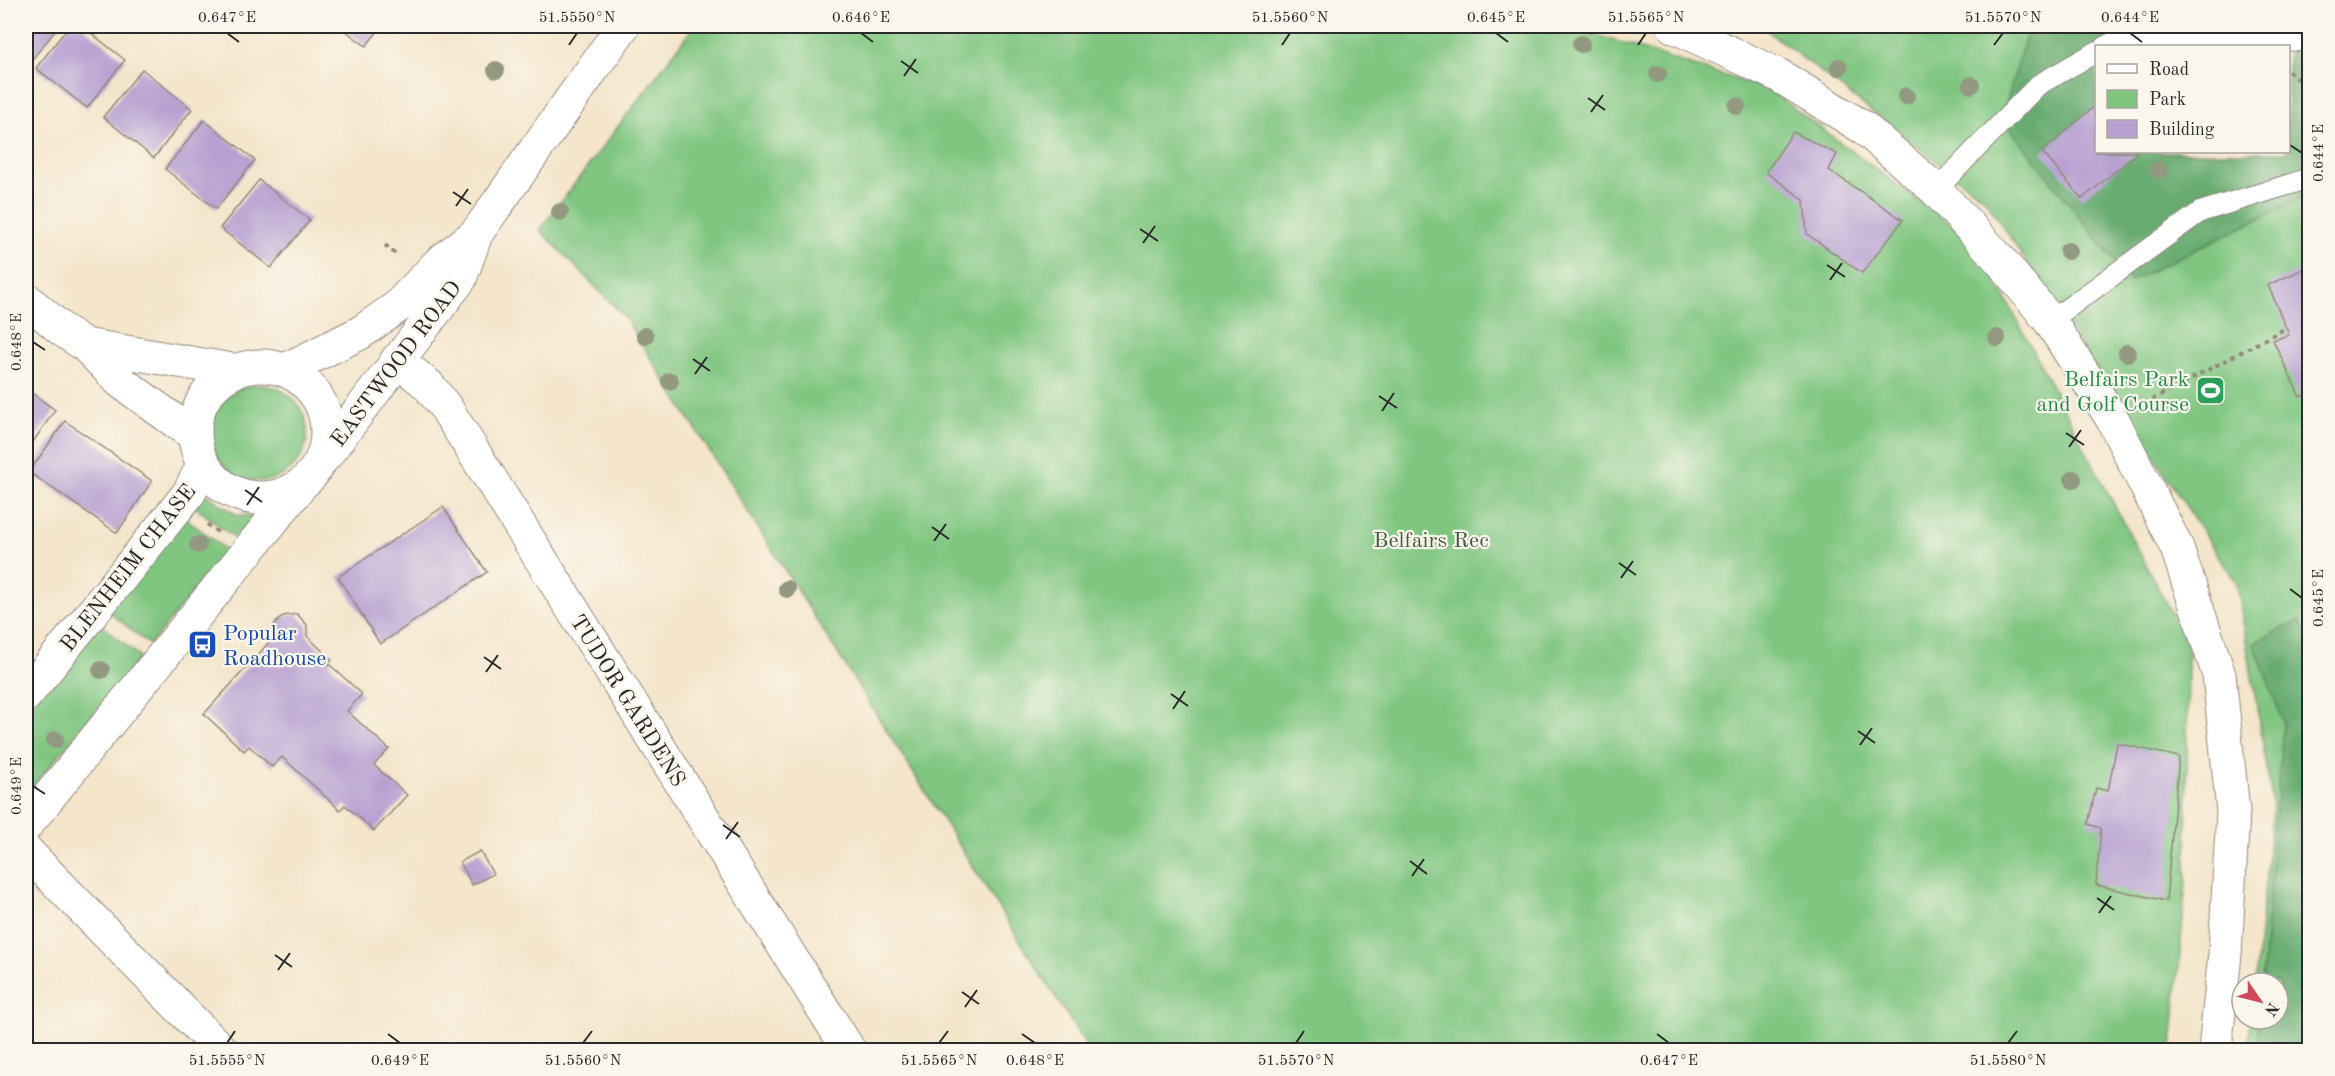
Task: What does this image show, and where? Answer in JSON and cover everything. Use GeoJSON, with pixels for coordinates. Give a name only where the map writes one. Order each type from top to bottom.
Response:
{"type":"FeatureCollection","features":[{"type":"Feature","properties":{"kind":"street","name":"EASTWOOD ROAD"},"geometry":{"type":"LineString","coordinates":[[325,456],[460,279],[476,234],[623,26]]}},
{"type":"Feature","properties":{"kind":"street"},"geometry":{"type":"LineString","coordinates":[[1673,26],[1778,75],[1826,104],[1864,128],[1936,190],[2001,261],[2050,321],[2113,420],[2177,548],[2219,675],[2233,812],[2225,954],[2215,1050]]}},
{"type":"Feature","properties":{"kind":"street","name":"EASTWOOD ROAD"},"geometry":{"type":"LineString","coordinates":[[287,369],[360,333],[397,307],[439,263],[476,234]]}},
{"type":"Feature","properties":{"kind":"street"},"geometry":{"type":"LineString","coordinates":[[26,299],[61,329],[85,345],[121,382],[198,450],[221,486],[242,496],[276,498],[298,489]]}},
{"type":"Feature","properties":{"kind":"street"},"geometry":{"type":"LineString","coordinates":[[26,825],[298,489],[313,477],[325,456],[329,435],[326,411],[310,387],[287,369],[260,366],[232,370],[85,345]]}},
{"type":"Feature","properties":{"kind":"street","name":"TUDOR GARDENS"},"geometry":{"type":"LineString","coordinates":[[397,360],[428,385],[446,408],[849,1050]]}},
{"type":"Feature","properties":{"kind":"street"},"geometry":{"type":"LineString","coordinates":[[198,450],[197,411],[209,390],[232,370]]}},
{"type":"Feature","properties":{"kind":"street","name":"BLENHEIM CHASE"},"geometry":{"type":"LineString","coordinates":[[26,695],[189,493],[198,450]]}},
{"type":"Feature","properties":{"kind":"street"},"geometry":{"type":"LineString","coordinates":[[26,851],[221,1050]]}},
{"type":"Feature","properties":{"kind":"lane"},"geometry":{"type":"LineString","coordinates":[[2108,45],[2119,39],[2254,38],[2310,42]]}},
{"type":"Feature","properties":{"kind":"lane"},"geometry":{"type":"LineString","coordinates":[[1936,190],[2038,85],[2095,53]]}},
{"type":"Feature","properties":{"kind":"lane"},"geometry":{"type":"LineString","coordinates":[[2050,321],[2200,212],[2310,178]]}},
{"type":"Feature","properties":{"kind":"path"},"geometry":{"type":"LineString","coordinates":[[2290,72],[2310,91]]}},
{"type":"Feature","properties":{"kind":"path"},"geometry":{"type":"LineString","coordinates":[[2113,420],[2286,328]]}},
{"type":"Feature","properties":{"kind":"green space","name":"Belfairs Rec"},"geometry":{"type":"Polygon","coordinates":[[[694,26],[1569,26],[1769,90],[1977,244],[2188,645],[2186,881],[2172,1048],[2168,1050],[1089,1050],[624,316],[540,230],[694,26]]]}},
{"type":"Feature","properties":{"kind":"green space","name":"Belfairs Park and Golf Course"},"geometry":{"type":"Polygon","coordinates":[[[1755,26],[2309,26],[2309,1050],[2248,1050],[2250,1031],[2290,1031],[2290,971],[2256,971],[2273,806],[2237,584],[1985,199],[1765,29],[1755,26]]]}},
{"type":"Feature","properties":{"kind":"green space"},"geometry":{"type":"Polygon","coordinates":[[[2029,26],[2309,26],[2309,195],[2130,281],[2002,118],[2029,26]]]}},
{"type":"Feature","properties":{"kind":"green space"},"geometry":{"type":"Polygon","coordinates":[[[259,385],[277,389],[293,399],[303,415],[307,433],[303,451],[293,467],[277,477],[259,481],[241,477],[225,467],[215,451],[211,433],[215,415],[225,399],[241,389],[259,385]]]}},
{"type":"Feature","properties":{"kind":"green space"},"geometry":{"type":"Polygon","coordinates":[[[202,492],[237,515],[253,516],[236,539],[193,505],[202,492]]]}},
{"type":"Feature","properties":{"kind":"green space"},"geometry":{"type":"Polygon","coordinates":[[[183,516],[226,550],[150,645],[107,610],[183,516]]]}},
{"type":"Feature","properties":{"kind":"green space"},"geometry":{"type":"Polygon","coordinates":[[[2299,620],[2309,637],[2310,719],[2307,722],[2310,726],[2309,1050],[2256,1050],[2258,1031],[2290,1031],[2290,971],[2263,971],[2283,722],[2254,643],[2299,620]]]}},
{"type":"Feature","properties":{"kind":"green space"},"geometry":{"type":"Polygon","coordinates":[[[98,622],[140,657],[26,795],[26,710],[98,622]]]}},
{"type":"Feature","properties":{"kind":"building"},"geometry":{"type":"Polygon","coordinates":[[[26,26],[59,26],[30,62],[26,58],[26,26]]]}},
{"type":"Feature","properties":{"kind":"building"},"geometry":{"type":"Polygon","coordinates":[[[69,26],[82,26],[125,60],[87,108],[36,68],[69,26]]]}},
{"type":"Feature","properties":{"kind":"building"},"geometry":{"type":"Polygon","coordinates":[[[339,26],[382,26],[366,46],[339,26]]]}},
{"type":"Feature","properties":{"kind":"building"},"geometry":{"type":"Polygon","coordinates":[[[142,69],[192,109],[154,158],[103,117],[142,69]]]}},
{"type":"Feature","properties":{"kind":"building"},"geometry":{"type":"Polygon","coordinates":[[[2095,106],[2095,153],[2137,153],[2082,199],[2042,152],[2095,106]]]}},
{"type":"Feature","properties":{"kind":"building"},"geometry":{"type":"Polygon","coordinates":[[[204,120],[255,160],[216,209],[165,169],[204,120]]]}},
{"type":"Feature","properties":{"kind":"building"},"geometry":{"type":"Polygon","coordinates":[[[1793,132],[1837,154],[1829,170],[1903,220],[1862,273],[1807,234],[1804,200],[1766,172],[1793,132]]]}},
{"type":"Feature","properties":{"kind":"building"},"geometry":{"type":"Polygon","coordinates":[[[259,180],[310,220],[271,268],[220,228],[259,180]]]}},
{"type":"Feature","properties":{"kind":"building"},"geometry":{"type":"Polygon","coordinates":[[[2310,266],[2310,393],[2300,397],[2273,340],[2289,335],[2268,285],[2310,266]]]}},
{"type":"Feature","properties":{"kind":"building"},"geometry":{"type":"Polygon","coordinates":[[[26,389],[55,410],[26,452],[26,389]]]}},
{"type":"Feature","properties":{"kind":"building"},"geometry":{"type":"Polygon","coordinates":[[[65,421],[152,481],[117,533],[29,472],[65,421]]]}},
{"type":"Feature","properties":{"kind":"building"},"geometry":{"type":"Polygon","coordinates":[[[443,507],[487,572],[380,644],[338,577],[443,507]]]}},
{"type":"Feature","properties":{"kind":"building"},"geometry":{"type":"Polygon","coordinates":[[[297,614],[307,625],[307,636],[332,660],[329,664],[362,694],[347,711],[389,749],[374,765],[407,795],[374,831],[345,805],[340,810],[282,757],[272,767],[249,746],[244,751],[204,714],[274,637],[274,625],[283,616],[297,614]]]}},
{"type":"Feature","properties":{"kind":"building"},"geometry":{"type":"Polygon","coordinates":[[[2117,743],[2179,757],[2166,901],[2096,885],[2101,828],[2088,824],[2096,788],[2108,791],[2117,743]]]}},
{"type":"Feature","properties":{"kind":"building"},"geometry":{"type":"Polygon","coordinates":[[[480,851],[493,874],[472,885],[460,862],[480,851]]]}},
{"type":"Feature","properties":{"kind":"place","name":"Belfairs Park and Golf Course"},"geometry":{"type":"Point","coordinates":[2210,391]}},
{"type":"Feature","properties":{"kind":"place","name":"Popular Roadhouse"},"geometry":{"type":"Point","coordinates":[202,645]}}]}
